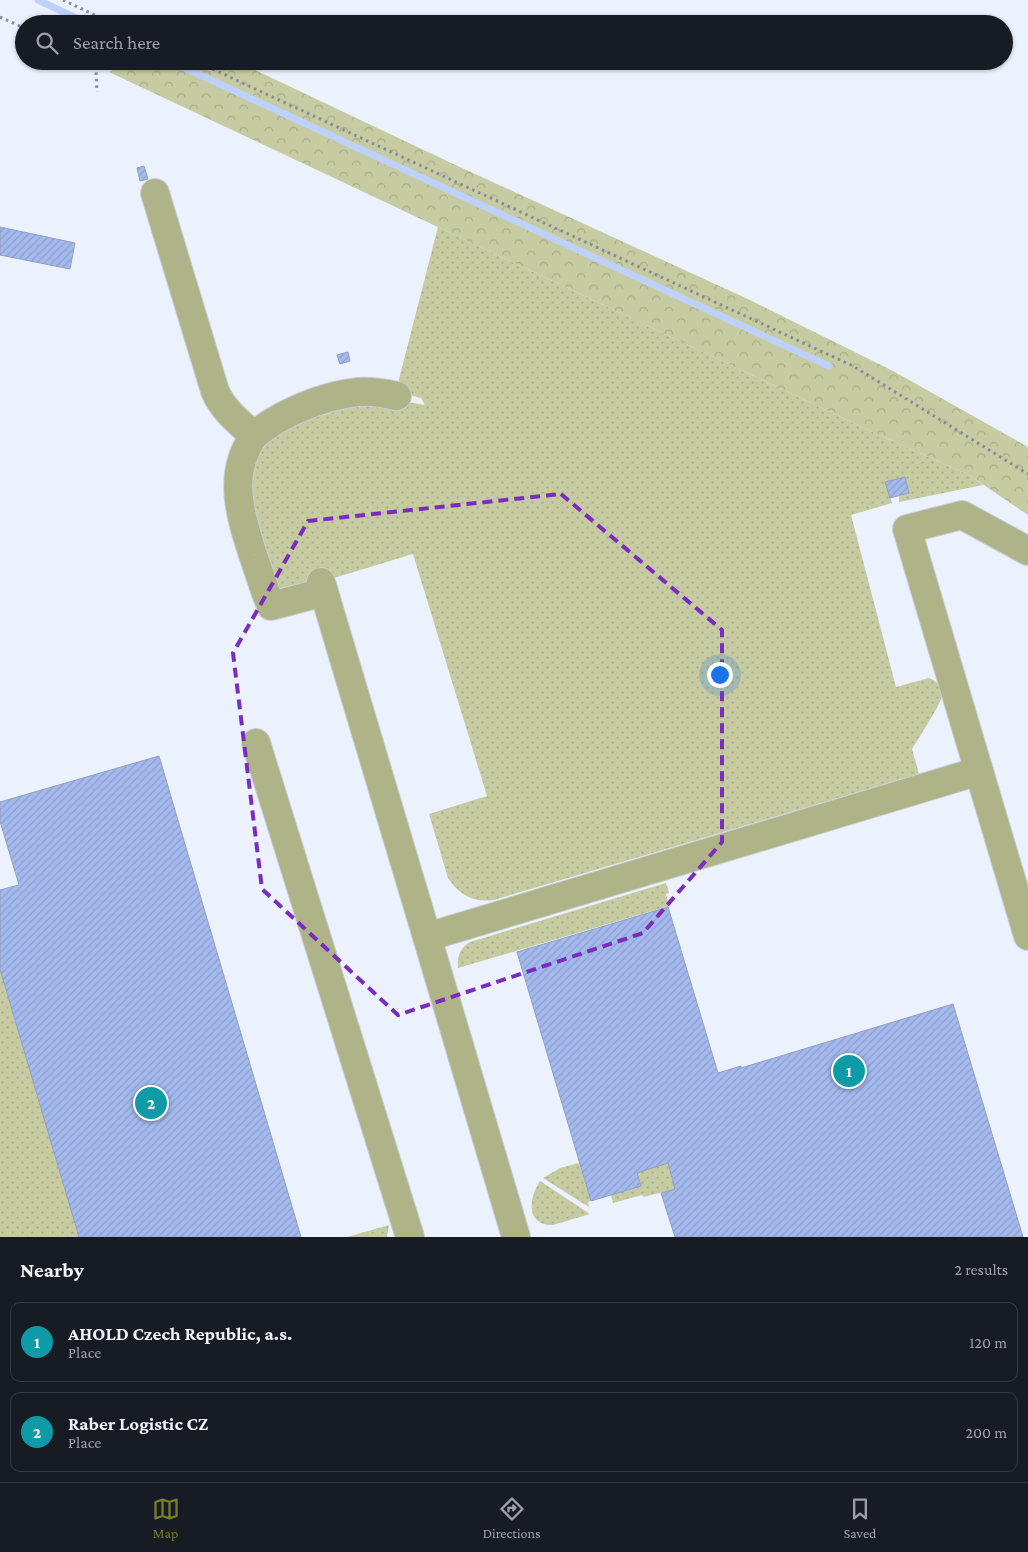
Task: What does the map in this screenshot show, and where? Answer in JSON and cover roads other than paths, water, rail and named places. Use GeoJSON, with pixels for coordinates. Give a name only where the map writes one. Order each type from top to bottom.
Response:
{"type":"FeatureCollection","features":[{"type":"Feature","properties":{"kind":"lane"},"geometry":{"type":"LineString","coordinates":[[155,192],[219,401],[254,436]]}},
{"type":"Feature","properties":{"kind":"lane"},"geometry":{"type":"LineString","coordinates":[[397,396],[369,392],[346,394],[325,400],[269,424],[254,436],[245,450],[238,478],[239,506],[271,606],[323,587],[516,1237]]}},
{"type":"Feature","properties":{"kind":"lane"},"geometry":{"type":"LineString","coordinates":[[1028,551],[962,515],[907,529],[1028,936]]}},
{"type":"Feature","properties":{"kind":"lane"},"geometry":{"type":"LineString","coordinates":[[256,743],[410,1237]]}},
{"type":"Feature","properties":{"kind":"lane"},"geometry":{"type":"LineString","coordinates":[[427,937],[979,771]]}},
{"type":"Feature","properties":{"kind":"waterway"},"geometry":{"type":"LineString","coordinates":[[38,0],[70,15]]}},
{"type":"Feature","properties":{"kind":"waterway"},"geometry":{"type":"LineString","coordinates":[[189,70],[829,366]]}},
{"type":"Feature","properties":{"kind":"place","name":"AHOLD Czech Republic, a.s."},"geometry":{"type":"Point","coordinates":[849,1071]}},
{"type":"Feature","properties":{"kind":"place","name":"Raber Logistic CZ"},"geometry":{"type":"Point","coordinates":[151,1103]}}]}
